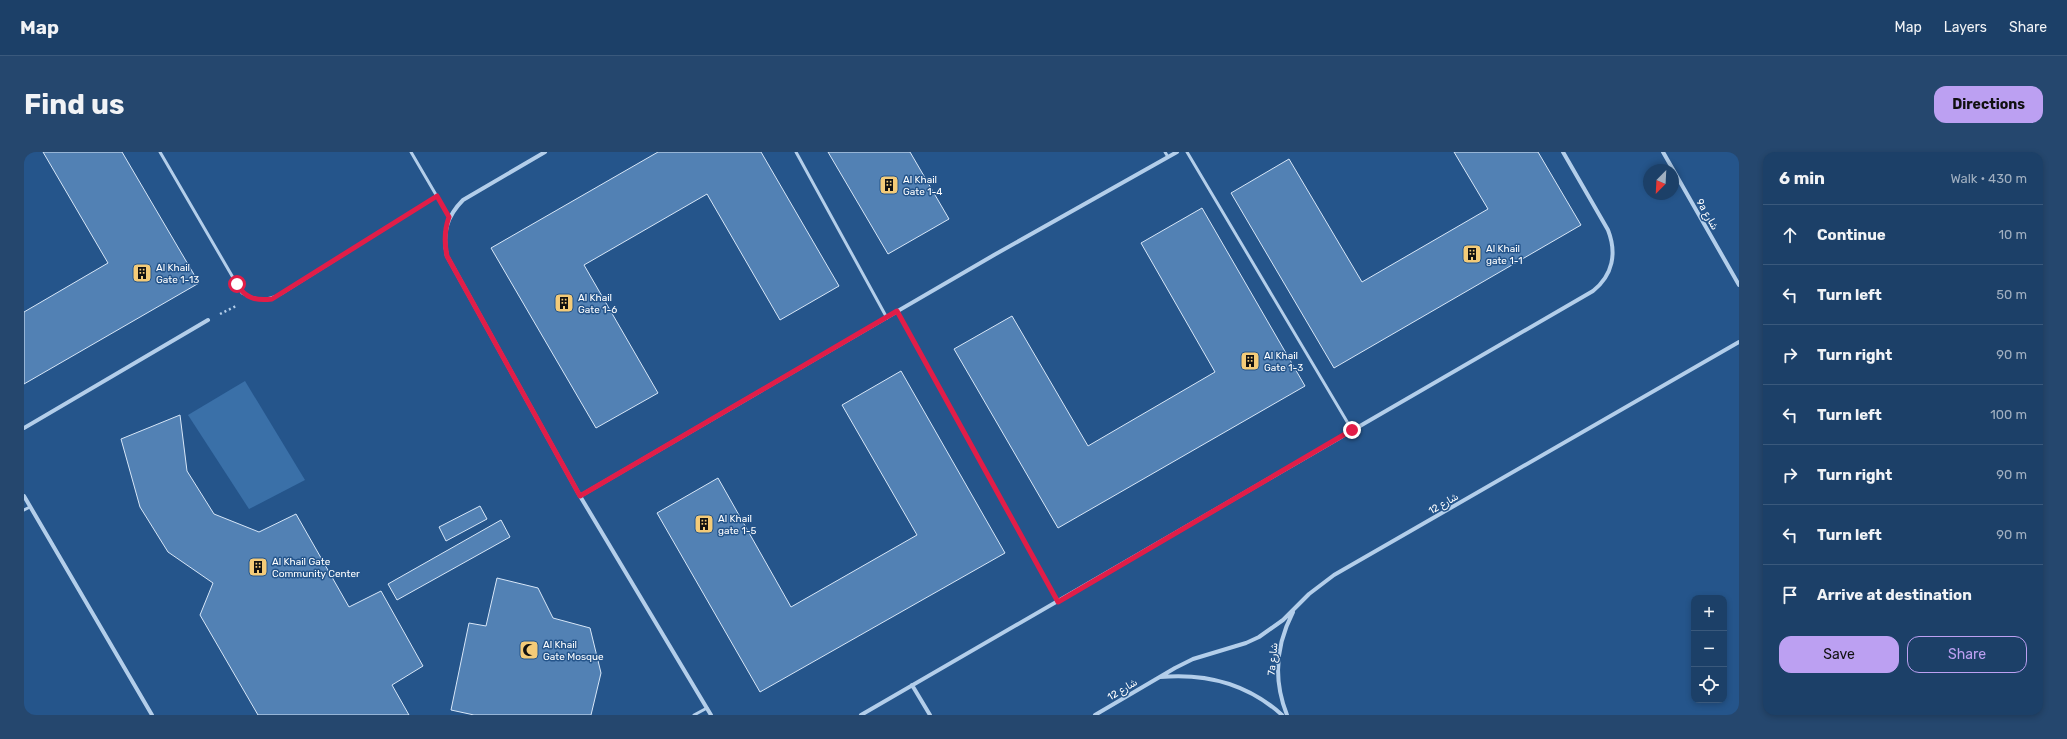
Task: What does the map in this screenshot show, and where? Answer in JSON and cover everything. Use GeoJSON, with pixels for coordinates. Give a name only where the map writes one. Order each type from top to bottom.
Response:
{"type":"FeatureCollection","features":[{"type":"Feature","properties":{"kind":"street"},"geometry":{"type":"LineString","coordinates":[[545,152],[463,200],[449,217],[444,236],[447,256],[580,496],[711,715]]}},
{"type":"Feature","properties":{"kind":"street"},"geometry":{"type":"LineString","coordinates":[[580,496],[897,311],[1177,152]]}},
{"type":"Feature","properties":{"kind":"street"},"geometry":{"type":"LineString","coordinates":[[861,715],[1593,291],[1602,284],[1612,263],[1612,240],[1608,230],[1563,152]]}},
{"type":"Feature","properties":{"kind":"street","name":"9a شارع"},"geometry":{"type":"LineString","coordinates":[[1663,152],[1739,285]]}},
{"type":"Feature","properties":{"kind":"street"},"geometry":{"type":"LineString","coordinates":[[24,428],[208,320]]}},
{"type":"Feature","properties":{"kind":"street","name":"شارع 12"},"geometry":{"type":"LineString","coordinates":[[1095,715],[1193,659],[1246,643],[1259,637],[1283,620],[1295,606],[1334,575],[1739,342]]}},
{"type":"Feature","properties":{"kind":"street"},"geometry":{"type":"LineString","coordinates":[[24,496],[152,715]]}},
{"type":"Feature","properties":{"kind":"street","name":"7a شارع"},"geometry":{"type":"LineString","coordinates":[[1287,715],[1278,684],[1277,664],[1280,644],[1286,624],[1295,606]]}},
{"type":"Feature","properties":{"kind":"street","name":"شارع 12"},"geometry":{"type":"LineString","coordinates":[[1158,678],[1179,676],[1199,677],[1220,681],[1258,697],[1282,715]]}},
{"type":"Feature","properties":{"kind":"street"},"geometry":{"type":"LineString","coordinates":[[912,686],[930,715]]}},
{"type":"Feature","properties":{"kind":"lane"},"geometry":{"type":"LineString","coordinates":[[160,152],[242,293],[251,298],[261,300],[281,294],[437,196]]}},
{"type":"Feature","properties":{"kind":"lane"},"geometry":{"type":"LineString","coordinates":[[411,152],[449,217]]}},
{"type":"Feature","properties":{"kind":"lane"},"geometry":{"type":"LineString","coordinates":[[796,152],[887,318]]}},
{"type":"Feature","properties":{"kind":"lane"},"geometry":{"type":"LineString","coordinates":[[1165,152],[1168,157]]}},
{"type":"Feature","properties":{"kind":"lane"},"geometry":{"type":"LineString","coordinates":[[1188,152],[1352,430]]}},
{"type":"Feature","properties":{"kind":"lane"},"geometry":{"type":"LineString","coordinates":[[897,311],[1058,602]]}},
{"type":"Feature","properties":{"kind":"lane"},"geometry":{"type":"LineString","coordinates":[[24,510],[30,507]]}},
{"type":"Feature","properties":{"kind":"lane"},"geometry":{"type":"LineString","coordinates":[[694,715],[707,708]]}},
{"type":"Feature","properties":{"kind":"path"},"geometry":{"type":"LineString","coordinates":[[208,320],[251,298]]}},
{"type":"Feature","properties":{"kind":"shaded area"},"geometry":{"type":"Polygon","coordinates":[[[245,381],[305,480],[249,509],[188,415],[245,381]]]}},
{"type":"Feature","properties":{"kind":"building","name":"Al Khail Gate 1-13"},"geometry":{"type":"Polygon","coordinates":[[[43,152],[122,152],[199,283],[24,384],[24,312],[108,263],[43,152]]]}},
{"type":"Feature","properties":{"kind":"building","name":"Al Khail Gate 1-6"},"geometry":{"type":"Polygon","coordinates":[[[658,152],[761,152],[839,286],[780,320],[707,194],[584,265],[658,393],[596,428],[491,248],[658,152]]]}},
{"type":"Feature","properties":{"kind":"building","name":"Al Khail Gate 1-4"},"geometry":{"type":"Polygon","coordinates":[[[828,152],[910,152],[949,219],[888,254],[828,152]]]}},
{"type":"Feature","properties":{"kind":"building","name":"Al Khail gate 1-1"},"geometry":{"type":"Polygon","coordinates":[[[1454,152],[1538,152],[1581,225],[1334,368],[1231,193],[1289,159],[1362,282],[1488,209],[1454,152]]]}},
{"type":"Feature","properties":{"kind":"building","name":"Al Khail Gate 1-3"},"geometry":{"type":"Polygon","coordinates":[[[1202,208],[1305,386],[1058,528],[954,349],[1012,316],[1088,446],[1215,372],[1141,243],[1202,208]]]}},
{"type":"Feature","properties":{"kind":"building","name":"Al Khail gate 1-5"},"geometry":{"type":"Polygon","coordinates":[[[901,371],[1005,553],[760,692],[657,513],[718,478],[791,607],[917,535],[842,405],[901,371]]]}},
{"type":"Feature","properties":{"kind":"building","name":"Al Khail Gate Community Center"},"geometry":{"type":"Polygon","coordinates":[[[180,415],[187,471],[214,514],[259,532],[296,514],[349,607],[381,591],[423,666],[392,685],[409,715],[258,715],[200,615],[213,583],[168,552],[140,507],[121,439],[180,415]]]}},
{"type":"Feature","properties":{"kind":"building"},"geometry":{"type":"Polygon","coordinates":[[[480,506],[487,519],[446,541],[439,527],[480,506]]]}},
{"type":"Feature","properties":{"kind":"building"},"geometry":{"type":"Polygon","coordinates":[[[501,520],[510,537],[397,600],[388,584],[501,520]]]}},
{"type":"Feature","properties":{"kind":"building","name":"Al Khail Gate Mosque"},"geometry":{"type":"Polygon","coordinates":[[[497,578],[538,588],[553,618],[590,628],[601,673],[591,715],[474,715],[451,710],[469,623],[486,626],[497,578]]]}},
{"type":"Feature","properties":{"kind":"place","name":"Al Khail Gate 1-4"},"geometry":{"type":"Point","coordinates":[889,185]}},
{"type":"Feature","properties":{"kind":"place","name":"Al Khail gate 1-1"},"geometry":{"type":"Point","coordinates":[1472,254]}},
{"type":"Feature","properties":{"kind":"place","name":"Al Khail Gate 1-13"},"geometry":{"type":"Point","coordinates":[142,273]}},
{"type":"Feature","properties":{"kind":"place","name":"Al Khail Gate 1-6"},"geometry":{"type":"Point","coordinates":[564,303]}},
{"type":"Feature","properties":{"kind":"place","name":"Al Khail Gate 1-3"},"geometry":{"type":"Point","coordinates":[1250,361]}},
{"type":"Feature","properties":{"kind":"place","name":"Al Khail gate 1-5"},"geometry":{"type":"Point","coordinates":[704,524]}},
{"type":"Feature","properties":{"kind":"place","name":"Al Khail Gate Community Center"},"geometry":{"type":"Point","coordinates":[258,567]}},
{"type":"Feature","properties":{"kind":"place","name":"Al Khail Gate Mosque"},"geometry":{"type":"Point","coordinates":[529,650]}},
{"type":"Feature","properties":{"kind":"route"},"geometry":{"type":"LineString","coordinates":[[237,284],[242,293],[251,298],[261,300],[272,299],[437,196],[449,217],[445,230],[444,243],[447,256],[580,496],[897,311],[1058,602],[1352,430]]}}]}
